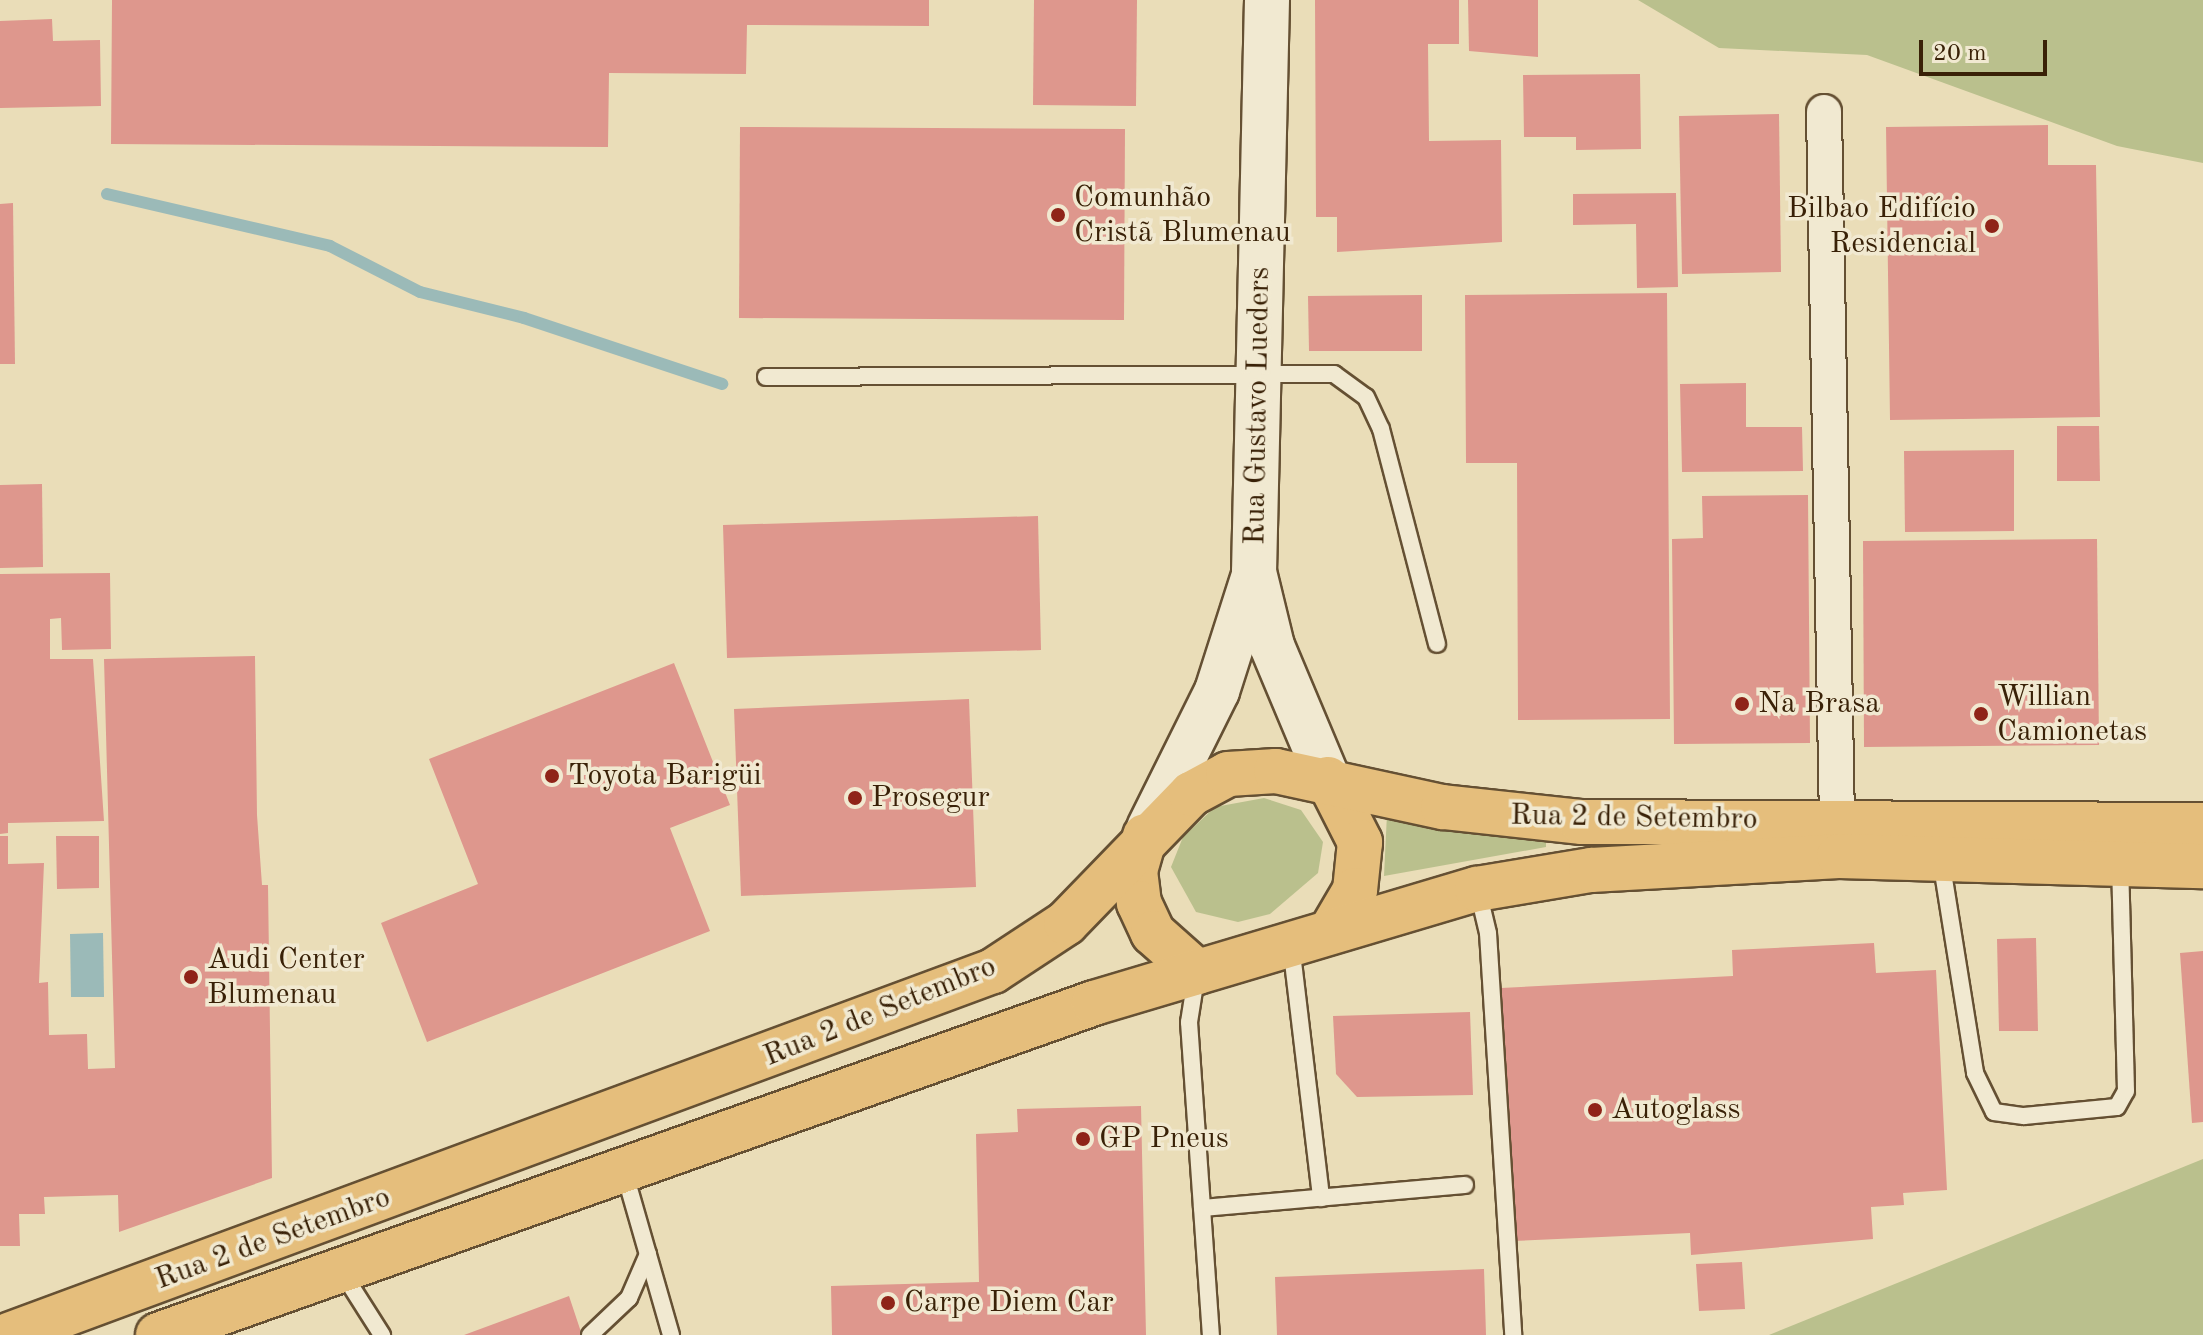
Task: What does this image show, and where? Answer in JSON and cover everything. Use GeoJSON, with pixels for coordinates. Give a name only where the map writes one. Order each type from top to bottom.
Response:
{"type":"FeatureCollection","features":[{"type":"Feature","properties":{"kind":"main road","name":"Rua Gustavo Lueders"},"geometry":{"type":"LineString","coordinates":[[1267,0],[1254,572],[1272,646],[1328,779]]}},
{"type":"Feature","properties":{"kind":"main road","name":"Rua Gustavo Lueders"},"geometry":{"type":"LineString","coordinates":[[1145,836],[1217,691],[1254,572]]}},
{"type":"Feature","properties":{"kind":"main road","name":"Rua 2 de Setembro"},"geometry":{"type":"LineString","coordinates":[[9,1335],[993,971],[1066,923],[1145,836],[1191,794],[1228,774],[1328,779],[1519,818],[1837,818],[2203,825]]}},
{"type":"Feature","properties":{"kind":"main road"},"geometry":{"type":"LineString","coordinates":[[1311,938],[1355,890],[1360,842],[1328,779]]}},
{"type":"Feature","properties":{"kind":"main road"},"geometry":{"type":"LineString","coordinates":[[1145,836],[1135,871],[1139,903],[1153,933],[1197,972]]}},
{"type":"Feature","properties":{"kind":"main road","name":"Rua 2 de Setembro"},"geometry":{"type":"LineString","coordinates":[[158,1335],[1197,972],[1477,889],[1591,870],[1839,856],[2203,866]]}},
{"type":"Feature","properties":{"kind":"street"},"geometry":{"type":"LineString","coordinates":[[1824,112],[1837,818]]}},
{"type":"Feature","properties":{"kind":"lane"},"geometry":{"type":"LineString","coordinates":[[766,377],[1259,371],[1334,374],[1366,397],[1398,479],[1437,644]]}},
{"type":"Feature","properties":{"kind":"lane"},"geometry":{"type":"LineString","coordinates":[[1941,859],[1978,1084],[1994,1112],[2024,1116],[2117,1107],[2126,1091],[2120,862]]}},
{"type":"Feature","properties":{"kind":"lane"},"geometry":{"type":"LineString","coordinates":[[1477,889],[1488,933],[1513,1335]]}},
{"type":"Feature","properties":{"kind":"lane"},"geometry":{"type":"LineString","coordinates":[[1311,938],[1321,1198]]}},
{"type":"Feature","properties":{"kind":"lane"},"geometry":{"type":"LineString","coordinates":[[1197,972],[1189,1022],[1211,1335]]}},
{"type":"Feature","properties":{"kind":"lane"},"geometry":{"type":"LineString","coordinates":[[623,1170],[671,1335]]}},
{"type":"Feature","properties":{"kind":"lane"},"geometry":{"type":"LineString","coordinates":[[1202,1208],[1465,1185]]}},
{"type":"Feature","properties":{"kind":"lane"},"geometry":{"type":"LineString","coordinates":[[590,1335],[629,1298],[648,1254]]}},
{"type":"Feature","properties":{"kind":"lane"},"geometry":{"type":"LineString","coordinates":[[342,1271],[382,1335]]}},
{"type":"Feature","properties":{"kind":"green space"},"geometry":{"type":"Polygon","coordinates":[[[1638,0],[2203,0],[2203,163],[2117,146],[1867,55],[1719,48],[1638,0]]]}},
{"type":"Feature","properties":{"kind":"green space"},"geometry":{"type":"Polygon","coordinates":[[[1264,798],[1301,810],[1323,842],[1318,873],[1270,914],[1238,922],[1196,912],[1171,867],[1183,837],[1215,807],[1264,798]]]}},
{"type":"Feature","properties":{"kind":"green space"},"geometry":{"type":"Polygon","coordinates":[[[1387,814],[1546,839],[1546,847],[1384,876],[1387,814]]]}},
{"type":"Feature","properties":{"kind":"green space"},"geometry":{"type":"Polygon","coordinates":[[[2203,1159],[2203,1335],[1769,1335],[2203,1159]]]}},
{"type":"Feature","properties":{"kind":"water"},"geometry":{"type":"Polygon","coordinates":[[[103,933],[104,997],[71,997],[70,934],[103,933]]]}},
{"type":"Feature","properties":{"kind":"building"},"geometry":{"type":"Polygon","coordinates":[[[112,0],[929,0],[929,26],[747,25],[746,74],[609,73],[608,147],[111,144],[112,0]]]}},
{"type":"Feature","properties":{"kind":"building"},"geometry":{"type":"Polygon","coordinates":[[[1034,0],[1137,0],[1136,106],[1033,105],[1034,0]]]}},
{"type":"Feature","properties":{"kind":"building"},"geometry":{"type":"Polygon","coordinates":[[[1315,0],[1459,0],[1459,44],[1428,44],[1429,141],[1501,140],[1502,242],[1337,252],[1337,217],[1316,217],[1315,0]]]}},
{"type":"Feature","properties":{"kind":"building"},"geometry":{"type":"Polygon","coordinates":[[[1468,0],[1538,0],[1538,57],[1469,51],[1468,0]]]}},
{"type":"Feature","properties":{"kind":"building"},"geometry":{"type":"Polygon","coordinates":[[[52,19],[53,41],[100,40],[101,106],[0,108],[0,21],[52,19]]]}},
{"type":"Feature","properties":{"kind":"building"},"geometry":{"type":"Polygon","coordinates":[[[1640,74],[1641,149],[1576,150],[1576,137],[1524,137],[1523,75],[1640,74]]]}},
{"type":"Feature","properties":{"kind":"building"},"geometry":{"type":"Polygon","coordinates":[[[1779,114],[1781,272],[1682,274],[1679,116],[1779,114]]]}},
{"type":"Feature","properties":{"kind":"building","name":"Bilbao Edifício Residencial"},"geometry":{"type":"Polygon","coordinates":[[[2048,125],[2048,165],[2096,165],[2100,417],[1890,420],[1886,127],[2048,125]]]}},
{"type":"Feature","properties":{"kind":"building"},"geometry":{"type":"Polygon","coordinates":[[[740,127],[1125,129],[1124,320],[739,318],[740,127]]]}},
{"type":"Feature","properties":{"kind":"building"},"geometry":{"type":"Polygon","coordinates":[[[1676,193],[1678,287],[1637,288],[1636,224],[1573,225],[1573,194],[1676,193]]]}},
{"type":"Feature","properties":{"kind":"building"},"geometry":{"type":"Polygon","coordinates":[[[13,203],[15,364],[0,364],[0,204],[13,203]]]}},
{"type":"Feature","properties":{"kind":"building"},"geometry":{"type":"Polygon","coordinates":[[[1667,293],[1670,719],[1518,720],[1517,463],[1466,463],[1465,295],[1667,293]]]}},
{"type":"Feature","properties":{"kind":"building"},"geometry":{"type":"Polygon","coordinates":[[[1422,295],[1422,351],[1309,351],[1308,296],[1422,295]]]}},
{"type":"Feature","properties":{"kind":"building"},"geometry":{"type":"Polygon","coordinates":[[[1746,383],[1746,427],[1802,427],[1803,471],[1682,472],[1680,384],[1746,383]]]}},
{"type":"Feature","properties":{"kind":"building"},"geometry":{"type":"Polygon","coordinates":[[[2057,426],[2099,426],[2100,481],[2057,481],[2057,426]]]}},
{"type":"Feature","properties":{"kind":"building"},"geometry":{"type":"Polygon","coordinates":[[[2014,450],[2014,531],[1905,532],[1904,451],[2014,450]]]}},
{"type":"Feature","properties":{"kind":"building"},"geometry":{"type":"Polygon","coordinates":[[[42,484],[43,567],[0,568],[0,485],[42,484]]]}},
{"type":"Feature","properties":{"kind":"building"},"geometry":{"type":"Polygon","coordinates":[[[1808,495],[1810,743],[1674,744],[1672,539],[1703,538],[1702,496],[1808,495]]]}},
{"type":"Feature","properties":{"kind":"building"},"geometry":{"type":"Polygon","coordinates":[[[1038,516],[1041,650],[727,658],[723,525],[1038,516]]]}},
{"type":"Feature","properties":{"kind":"building"},"geometry":{"type":"Polygon","coordinates":[[[2097,539],[2099,745],[1864,747],[1863,541],[2097,539]]]}},
{"type":"Feature","properties":{"kind":"building"},"geometry":{"type":"Polygon","coordinates":[[[110,573],[111,649],[62,650],[61,618],[50,619],[50,659],[93,659],[104,821],[8,823],[8,833],[0,834],[0,574],[110,573]]]}},
{"type":"Feature","properties":{"kind":"building","name":"Audi Center Blumenau"},"geometry":{"type":"Polygon","coordinates":[[[255,656],[257,815],[262,885],[268,885],[272,1178],[119,1232],[118,1195],[44,1197],[45,1214],[19,1214],[20,1246],[0,1246],[0,836],[8,836],[8,864],[44,863],[39,983],[48,982],[49,1035],[87,1034],[88,1069],[115,1068],[104,659],[255,656]]]}},
{"type":"Feature","properties":{"kind":"building"},"geometry":{"type":"Polygon","coordinates":[[[674,663],[730,805],[670,828],[710,931],[427,1042],[381,923],[478,884],[429,759],[674,663]]]}},
{"type":"Feature","properties":{"kind":"building","name":"Prosegur"},"geometry":{"type":"Polygon","coordinates":[[[969,699],[976,887],[741,896],[734,709],[969,699]]]}},
{"type":"Feature","properties":{"kind":"building"},"geometry":{"type":"Polygon","coordinates":[[[56,836],[99,836],[99,888],[57,889],[56,836]]]}},
{"type":"Feature","properties":{"kind":"building"},"geometry":{"type":"Polygon","coordinates":[[[2036,938],[2038,1031],[1999,1031],[1997,939],[2036,938]]]}},
{"type":"Feature","properties":{"kind":"building"},"geometry":{"type":"Polygon","coordinates":[[[1874,943],[1876,973],[1936,970],[1947,1190],[1903,1193],[1904,1205],[1871,1207],[1873,1239],[1691,1255],[1690,1233],[1513,1241],[1501,988],[1733,976],[1732,950],[1874,943]]]}},
{"type":"Feature","properties":{"kind":"building"},"geometry":{"type":"Polygon","coordinates":[[[2203,951],[2203,1122],[2192,1123],[2180,953],[2203,951]]]}},
{"type":"Feature","properties":{"kind":"building"},"geometry":{"type":"Polygon","coordinates":[[[1470,1012],[1473,1095],[1357,1097],[1336,1074],[1333,1016],[1470,1012]]]}},
{"type":"Feature","properties":{"kind":"building"},"geometry":{"type":"Polygon","coordinates":[[[1141,1106],[1146,1335],[832,1335],[831,1286],[979,1282],[976,1134],[1018,1132],[1017,1109],[1141,1106]]]}},
{"type":"Feature","properties":{"kind":"building"},"geometry":{"type":"Polygon","coordinates":[[[1742,1262],[1745,1309],[1699,1311],[1696,1264],[1742,1262]]]}},
{"type":"Feature","properties":{"kind":"building"},"geometry":{"type":"Polygon","coordinates":[[[1484,1269],[1486,1335],[1277,1335],[1275,1277],[1484,1269]]]}},
{"type":"Feature","properties":{"kind":"building"},"geometry":{"type":"Polygon","coordinates":[[[569,1296],[582,1335],[464,1335],[569,1296]]]}},
{"type":"Feature","properties":{"kind":"waterway"},"geometry":{"type":"LineString","coordinates":[[107,194],[330,246],[420,292],[524,318],[722,384]]}},
{"type":"Feature","properties":{"kind":"place","name":"Comunhão Cristã Blumenau"},"geometry":{"type":"Point","coordinates":[1058,215]}},
{"type":"Feature","properties":{"kind":"place","name":"Bilbao Edifício Residencial"},"geometry":{"type":"Point","coordinates":[1992,226]}},
{"type":"Feature","properties":{"kind":"place","name":"Na Brasa"},"geometry":{"type":"Point","coordinates":[1742,704]}},
{"type":"Feature","properties":{"kind":"place","name":"Willian Camionetas"},"geometry":{"type":"Point","coordinates":[1981,714]}},
{"type":"Feature","properties":{"kind":"place","name":"Toyota Barigüi"},"geometry":{"type":"Point","coordinates":[552,776]}},
{"type":"Feature","properties":{"kind":"place","name":"Prosegur"},"geometry":{"type":"Point","coordinates":[855,798]}},
{"type":"Feature","properties":{"kind":"place","name":"Audi Center Blumenau"},"geometry":{"type":"Point","coordinates":[191,977]}},
{"type":"Feature","properties":{"kind":"place","name":"Autoglass"},"geometry":{"type":"Point","coordinates":[1595,1110]}},
{"type":"Feature","properties":{"kind":"place","name":"GP Pneus"},"geometry":{"type":"Point","coordinates":[1083,1139]}},
{"type":"Feature","properties":{"kind":"place","name":"Carpe Diem Car"},"geometry":{"type":"Point","coordinates":[888,1303]}}]}
